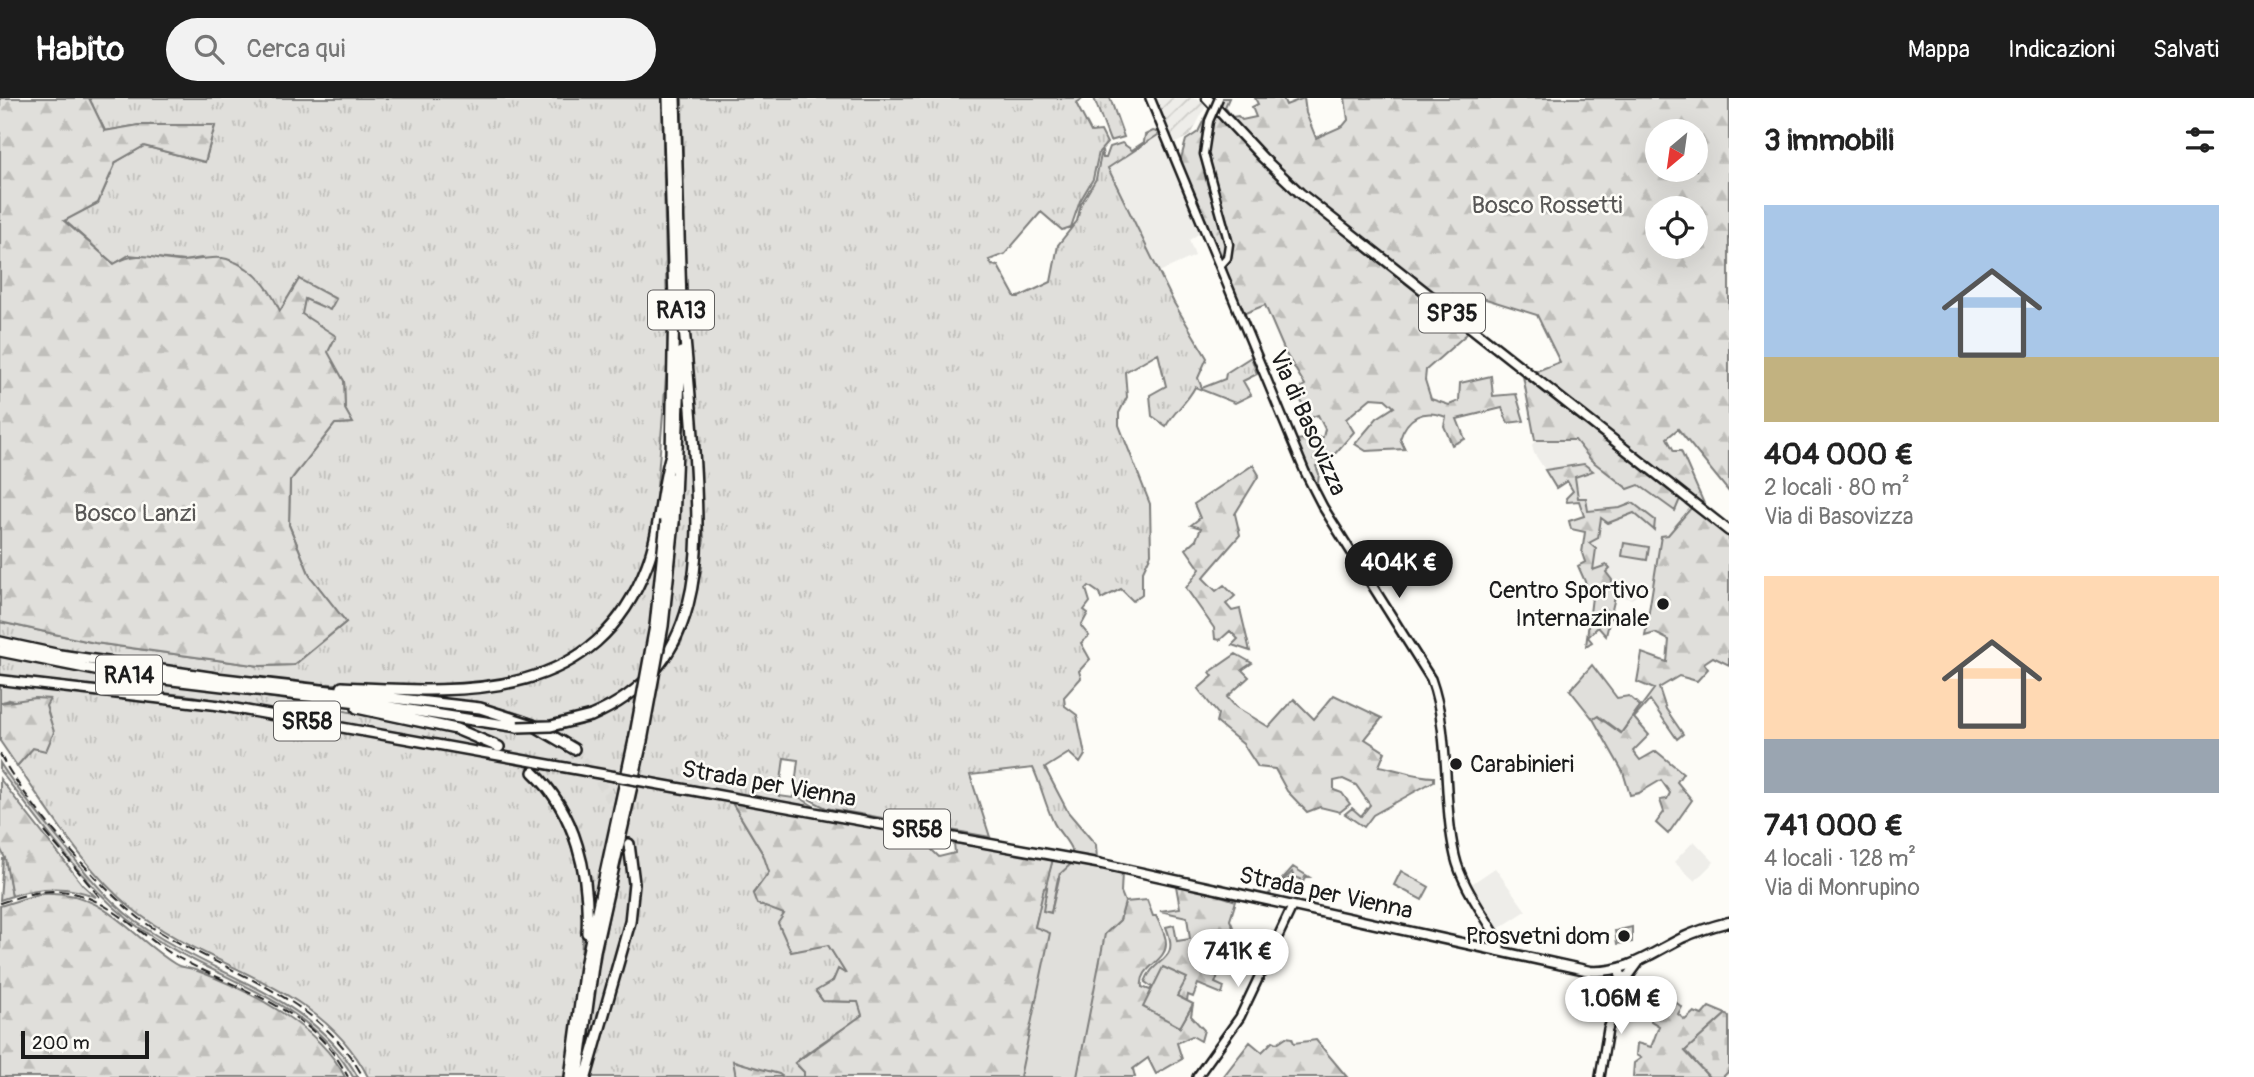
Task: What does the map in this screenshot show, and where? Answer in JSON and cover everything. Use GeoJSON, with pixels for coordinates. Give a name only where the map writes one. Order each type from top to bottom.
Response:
{"type":"FeatureCollection","features":[{"type":"Feature","properties":{"kind":"highway","name":"RA13"},"geometry":{"type":"LineString","coordinates":[[668,98],[674,321],[670,521]]}},
{"type":"Feature","properties":{"kind":"highway","name":"RA13"},"geometry":{"type":"LineString","coordinates":[[570,1077],[576,1060],[586,984],[663,626],[682,400],[676,98]]}},
{"type":"Feature","properties":{"kind":"highway"},"geometry":{"type":"LineString","coordinates":[[294,693],[518,727],[551,726],[591,716],[627,697],[647,681],[676,639],[692,594],[698,545],[696,485],[681,297]]}},
{"type":"Feature","properties":{"kind":"highway"},"geometry":{"type":"LineString","coordinates":[[294,693],[483,687],[516,682],[564,666],[587,650],[608,629],[632,596],[651,552],[672,451]]}},
{"type":"Feature","properties":{"kind":"highway","name":"RA14"},"geometry":{"type":"LineString","coordinates":[[0,642],[135,666],[229,679],[294,693]]}},
{"type":"Feature","properties":{"kind":"highway","name":"RA14"},"geometry":{"type":"LineString","coordinates":[[0,651],[105,672],[294,693]]}},
{"type":"Feature","properties":{"kind":"highway"},"geometry":{"type":"LineString","coordinates":[[294,693],[456,729],[499,747]]}},
{"type":"Feature","properties":{"kind":"highway"},"geometry":{"type":"LineString","coordinates":[[294,693],[499,712],[548,731],[574,749]]}},
{"type":"Feature","properties":{"kind":"highway","name":"RA13"},"geometry":{"type":"LineString","coordinates":[[586,984],[585,966],[638,741]]}},
{"type":"Feature","properties":{"kind":"highway"},"geometry":{"type":"LineString","coordinates":[[533,772],[559,802],[576,844],[587,907],[585,966]]}},
{"type":"Feature","properties":{"kind":"highway"},"geometry":{"type":"LineString","coordinates":[[586,1077],[630,922],[634,883],[629,844]]}},
{"type":"Feature","properties":{"kind":"highway","name":"RA13"},"geometry":{"type":"LineString","coordinates":[[576,1060],[578,1077]]}},
{"type":"Feature","properties":{"kind":"main road","name":"Via di Basovizza"},"geometry":{"type":"LineString","coordinates":[[1150,98],[1318,498],[1431,679],[1439,711],[1455,855],[1467,886],[1500,943],[1500,950]]}},
{"type":"Feature","properties":{"kind":"main road","name":"SP35"},"geometry":{"type":"LineString","coordinates":[[1207,98],[1263,159],[1300,193],[1729,531]]}},
{"type":"Feature","properties":{"kind":"main road","name":"Strada per Vienna"},"geometry":{"type":"LineString","coordinates":[[0,680],[216,705],[1102,864],[1582,969],[1625,972]]}},
{"type":"Feature","properties":{"kind":"main road"},"geometry":{"type":"LineString","coordinates":[[1197,1077],[1240,1017],[1293,907]]}},
{"type":"Feature","properties":{"kind":"main road"},"geometry":{"type":"LineString","coordinates":[[1600,1077],[1608,1029],[1625,972],[1693,933],[1729,922]]}},
{"type":"Feature","properties":{"kind":"street"},"geometry":{"type":"LineString","coordinates":[[1219,98],[1209,121],[1204,154],[1229,244],[1227,258],[1220,266]]}},
{"type":"Feature","properties":{"kind":"shaded area"},"geometry":{"type":"Polygon","coordinates":[[[1153,98],[1197,98],[1206,106],[1191,135],[1176,143],[1171,141],[1153,98]]]}},
{"type":"Feature","properties":{"kind":"shaded area"},"geometry":{"type":"Polygon","coordinates":[[[1161,133],[1200,233],[1189,240],[1195,256],[1159,272],[1107,168],[1161,133]]]}},
{"type":"Feature","properties":{"kind":"shaded area"},"geometry":{"type":"Polygon","coordinates":[[[1535,440],[1575,440],[1591,460],[1639,485],[1675,511],[1680,499],[1691,508],[1668,535],[1661,536],[1653,585],[1632,599],[1615,595],[1616,588],[1610,586],[1606,571],[1609,568],[1593,571],[1589,543],[1601,517],[1609,523],[1634,513],[1640,517],[1634,503],[1620,508],[1587,511],[1578,499],[1575,477],[1585,475],[1582,464],[1545,470],[1534,453],[1532,446],[1535,440]]]}},
{"type":"Feature","properties":{"kind":"shaded area"},"geometry":{"type":"Polygon","coordinates":[[[1694,841],[1714,862],[1695,881],[1674,862],[1694,841]]]}},
{"type":"Feature","properties":{"kind":"shaded area"},"geometry":{"type":"Polygon","coordinates":[[[1495,868],[1526,911],[1498,929],[1470,885],[1495,868]]]}},
{"type":"Feature","properties":{"kind":"green space","name":"Bosco Lanzi"},"geometry":{"type":"Polygon","coordinates":[[[0,98],[89,98],[105,131],[139,125],[215,125],[205,162],[144,146],[116,162],[98,203],[64,221],[114,264],[140,256],[183,261],[222,258],[253,273],[271,294],[280,311],[299,279],[336,299],[330,310],[305,299],[302,314],[336,336],[328,352],[344,381],[345,409],[353,423],[335,424],[290,481],[289,525],[310,576],[346,622],[294,665],[260,666],[95,643],[0,622],[0,98]]]}},
{"type":"Feature","properties":{"kind":"green space"},"geometry":{"type":"Polygon","coordinates":[[[89,98],[662,98],[668,353],[655,512],[662,513],[655,606],[643,683],[592,719],[616,709],[640,691],[622,775],[193,696],[0,676],[0,655],[65,670],[303,702],[500,744],[458,726],[292,691],[477,711],[519,723],[574,749],[577,746],[553,729],[499,708],[441,698],[353,692],[464,692],[517,687],[514,679],[463,684],[304,684],[94,656],[0,638],[0,622],[95,643],[260,666],[294,665],[346,622],[310,576],[289,525],[290,481],[335,424],[352,423],[345,409],[344,381],[301,314],[305,299],[299,279],[280,312],[201,258],[184,261],[129,255],[114,264],[64,220],[98,203],[116,162],[144,146],[205,162],[215,126],[139,125],[105,131],[89,98]]]}},
{"type":"Feature","properties":{"kind":"green space"},"geometry":{"type":"Polygon","coordinates":[[[682,98],[1084,98],[1076,103],[1091,132],[1101,131],[1107,143],[1099,152],[1093,179],[1080,201],[1071,227],[1062,230],[1041,212],[1005,254],[989,260],[992,265],[998,266],[1015,297],[1051,282],[1058,245],[1077,221],[1081,204],[1096,179],[1102,150],[1103,158],[1106,158],[1110,147],[1122,143],[1132,150],[1144,142],[1145,135],[1153,131],[1161,133],[1108,168],[1174,303],[1207,358],[1198,378],[1202,388],[1225,379],[1226,373],[1251,357],[1257,374],[1243,381],[1251,395],[1235,403],[1195,387],[1166,426],[1152,416],[1150,395],[1166,386],[1158,353],[1125,372],[1127,397],[1119,413],[1119,425],[1150,504],[1151,554],[1142,573],[1142,594],[1133,601],[1121,589],[1101,599],[1099,593],[1089,586],[1086,589],[1090,602],[1084,610],[1088,613],[1081,626],[1089,636],[1081,643],[1090,659],[1079,671],[1081,678],[1064,697],[1065,706],[1077,715],[1085,755],[1080,763],[1069,753],[1045,768],[1068,812],[1096,845],[1097,860],[1073,854],[1053,821],[1033,768],[970,775],[990,837],[826,808],[807,798],[808,793],[795,786],[798,760],[784,758],[779,796],[793,798],[794,794],[820,810],[637,777],[659,674],[681,643],[691,616],[702,567],[693,566],[684,613],[666,653],[685,409],[688,409],[694,544],[703,545],[704,540],[684,246],[682,98]]]}},
{"type":"Feature","properties":{"kind":"green space"},"geometry":{"type":"Polygon","coordinates":[[[1094,98],[1110,98],[1124,137],[1110,141],[1094,98]]]}},
{"type":"Feature","properties":{"kind":"green space","name":"Bosco Rossetti"},"geometry":{"type":"Polygon","coordinates":[[[1222,98],[1229,98],[1225,107],[1232,117],[1238,116],[1242,120],[1256,117],[1252,107],[1258,104],[1255,98],[1283,98],[1286,105],[1304,98],[1306,113],[1316,138],[1343,126],[1348,120],[1345,98],[1729,98],[1729,492],[1678,429],[1667,438],[1674,451],[1681,451],[1705,506],[1534,372],[1560,362],[1537,315],[1476,296],[1460,316],[1287,176],[1219,106],[1222,98]]]}},
{"type":"Feature","properties":{"kind":"green space"},"geometry":{"type":"Polygon","coordinates":[[[1210,107],[1269,169],[1301,198],[1468,333],[1426,370],[1425,380],[1431,399],[1449,405],[1459,401],[1460,383],[1491,376],[1493,396],[1516,394],[1524,421],[1508,423],[1502,408],[1457,419],[1465,439],[1452,445],[1444,426],[1446,417],[1423,414],[1412,420],[1403,431],[1400,439],[1405,449],[1366,451],[1355,444],[1377,418],[1394,407],[1385,399],[1371,398],[1346,419],[1354,432],[1326,464],[1316,466],[1319,474],[1317,490],[1295,440],[1323,437],[1325,429],[1318,415],[1309,418],[1296,390],[1305,385],[1286,354],[1265,305],[1243,314],[1227,275],[1226,265],[1231,256],[1231,234],[1209,161],[1207,147],[1212,122],[1206,120],[1201,151],[1207,182],[1226,244],[1223,259],[1180,162],[1186,140],[1198,132],[1210,107]]]}},
{"type":"Feature","properties":{"kind":"green space"},"geometry":{"type":"Polygon","coordinates":[[[1523,376],[1680,499],[1675,511],[1639,485],[1628,489],[1591,460],[1575,440],[1535,440],[1523,376]]]}},
{"type":"Feature","properties":{"kind":"green space"},"geometry":{"type":"Polygon","coordinates":[[[1584,464],[1593,471],[1575,477],[1578,498],[1586,498],[1588,511],[1620,508],[1633,503],[1655,520],[1654,530],[1634,513],[1608,523],[1601,518],[1598,538],[1589,543],[1596,549],[1593,570],[1607,565],[1610,568],[1606,572],[1612,580],[1611,586],[1617,588],[1606,636],[1598,627],[1588,637],[1592,642],[1586,646],[1592,597],[1578,566],[1585,562],[1582,553],[1585,532],[1571,529],[1569,521],[1584,516],[1579,501],[1567,502],[1566,498],[1573,491],[1567,481],[1556,488],[1545,470],[1584,464]]]}},
{"type":"Feature","properties":{"kind":"green space"},"geometry":{"type":"Polygon","coordinates":[[[1253,465],[1259,475],[1235,514],[1240,535],[1203,578],[1216,591],[1224,585],[1235,596],[1226,604],[1232,611],[1240,609],[1250,651],[1232,645],[1238,639],[1230,631],[1220,640],[1215,639],[1214,628],[1186,588],[1200,569],[1186,549],[1196,540],[1201,528],[1191,525],[1200,518],[1194,504],[1253,465]]]}},
{"type":"Feature","properties":{"kind":"green space"},"geometry":{"type":"Polygon","coordinates":[[[1691,508],[1729,537],[1729,665],[1713,657],[1704,663],[1708,669],[1697,681],[1679,676],[1659,688],[1666,709],[1683,734],[1677,739],[1650,700],[1634,718],[1649,735],[1633,751],[1640,760],[1656,751],[1683,773],[1677,782],[1692,800],[1668,834],[1656,823],[1664,812],[1660,800],[1667,799],[1670,793],[1661,780],[1639,793],[1630,795],[1623,772],[1593,719],[1597,716],[1621,733],[1654,689],[1637,682],[1642,653],[1667,662],[1669,640],[1655,633],[1645,636],[1661,536],[1668,535],[1691,508]]]}},
{"type":"Feature","properties":{"kind":"green space"},"geometry":{"type":"Polygon","coordinates":[[[1624,543],[1649,547],[1647,560],[1622,556],[1624,543]]]}},
{"type":"Feature","properties":{"kind":"green space"},"geometry":{"type":"Polygon","coordinates":[[[1236,654],[1252,663],[1242,670],[1249,677],[1227,697],[1236,707],[1269,727],[1294,699],[1314,719],[1334,695],[1382,718],[1365,739],[1385,752],[1379,766],[1434,777],[1434,781],[1373,815],[1364,827],[1345,814],[1352,808],[1361,816],[1370,805],[1356,785],[1343,779],[1334,781],[1334,790],[1342,793],[1350,804],[1340,812],[1320,807],[1307,812],[1287,791],[1275,769],[1258,767],[1243,744],[1216,722],[1218,714],[1198,689],[1213,676],[1210,672],[1236,654]]]}},
{"type":"Feature","properties":{"kind":"green space"},"geometry":{"type":"Polygon","coordinates":[[[1592,665],[1617,698],[1629,696],[1640,706],[1621,733],[1598,716],[1593,719],[1570,690],[1592,665]]]}},
{"type":"Feature","properties":{"kind":"green space"},"geometry":{"type":"Polygon","coordinates":[[[0,684],[190,704],[619,782],[593,909],[583,851],[570,816],[561,799],[536,769],[530,775],[548,797],[562,821],[571,846],[581,899],[579,982],[595,985],[635,784],[731,801],[763,854],[770,872],[753,893],[828,945],[847,975],[816,992],[823,1001],[859,1002],[863,1015],[795,1063],[804,1072],[804,1077],[783,1077],[734,1061],[736,1077],[591,1077],[594,1065],[580,1060],[567,1077],[368,1077],[347,1045],[321,1019],[292,998],[160,928],[130,907],[98,876],[17,766],[33,748],[46,750],[53,732],[46,706],[9,700],[0,703],[0,684]],[[631,878],[625,929],[594,1037],[630,934],[631,878]]]}},
{"type":"Feature","properties":{"kind":"green space"},"geometry":{"type":"Polygon","coordinates":[[[35,698],[50,699],[46,706],[54,732],[46,751],[33,748],[17,766],[0,741],[0,703],[35,698]]]}},
{"type":"Feature","properties":{"kind":"green space"},"geometry":{"type":"Polygon","coordinates":[[[0,763],[96,885],[121,909],[176,947],[291,1008],[339,1049],[358,1077],[353,1077],[334,1050],[311,1027],[286,1009],[170,947],[121,914],[66,856],[0,771],[0,763]]]}},
{"type":"Feature","properties":{"kind":"green space"},"geometry":{"type":"Polygon","coordinates":[[[0,779],[83,885],[96,897],[75,890],[54,888],[12,896],[5,858],[0,848],[0,779]]]}},
{"type":"Feature","properties":{"kind":"green space"},"geometry":{"type":"Polygon","coordinates":[[[731,801],[847,821],[932,840],[932,850],[939,857],[955,853],[954,843],[1053,859],[1035,927],[1105,934],[1120,920],[1125,902],[1147,900],[1166,943],[1162,955],[1142,980],[1142,987],[1150,990],[1152,987],[1145,982],[1170,947],[1166,927],[1174,925],[1177,941],[1190,939],[1187,917],[1160,911],[1180,908],[1176,886],[1196,888],[1236,901],[1230,920],[1235,932],[1236,953],[1247,959],[1260,954],[1264,956],[1256,971],[1215,962],[1210,972],[1218,976],[1215,983],[1224,987],[1222,994],[1198,984],[1193,997],[1188,995],[1187,1001],[1177,997],[1163,967],[1180,1027],[1193,1004],[1191,1016],[1204,1030],[1201,1041],[1192,1036],[1177,1043],[1182,1059],[1156,1074],[1148,1058],[1133,1069],[1135,1077],[804,1077],[804,1072],[795,1063],[862,1015],[858,1002],[823,1001],[816,991],[833,981],[838,969],[846,974],[828,945],[791,952],[778,923],[784,914],[757,904],[753,894],[769,872],[763,854],[731,801]]]}},
{"type":"Feature","properties":{"kind":"green space"},"geometry":{"type":"Polygon","coordinates":[[[3,859],[6,859],[12,896],[0,900],[3,859]]]}},
{"type":"Feature","properties":{"kind":"green space"},"geometry":{"type":"Polygon","coordinates":[[[1053,859],[1072,863],[1058,878],[1051,913],[1042,911],[1047,888],[1044,888],[1053,859]]]}},
{"type":"Feature","properties":{"kind":"green space"},"geometry":{"type":"Polygon","coordinates":[[[1072,863],[1122,872],[1121,892],[1125,902],[1120,920],[1105,934],[1077,1077],[1020,1077],[1050,933],[1035,927],[1044,888],[1047,887],[1043,911],[1051,913],[1060,874],[1072,863]]]}},
{"type":"Feature","properties":{"kind":"green space"},"geometry":{"type":"Polygon","coordinates":[[[1293,867],[1309,877],[1305,877],[1299,892],[1297,890],[1301,879],[1295,877],[1292,885],[1280,886],[1293,875],[1292,872],[1267,896],[1293,867]]]}},
{"type":"Feature","properties":{"kind":"green space"},"geometry":{"type":"Polygon","coordinates":[[[1401,871],[1429,887],[1422,900],[1394,885],[1401,871]]]}},
{"type":"Feature","properties":{"kind":"green space"},"geometry":{"type":"Polygon","coordinates":[[[42,893],[64,894],[99,906],[175,964],[215,978],[259,999],[318,1041],[345,1077],[0,1077],[0,906],[42,893]]]}},
{"type":"Feature","properties":{"kind":"green space","name":"Prosvetni dom"},"geometry":{"type":"Polygon","coordinates":[[[1632,927],[1632,942],[1617,944],[1615,931],[1632,927]]]}},
{"type":"Feature","properties":{"kind":"green space"},"geometry":{"type":"Polygon","coordinates":[[[1163,967],[1187,978],[1177,996],[1193,1004],[1180,1027],[1143,1007],[1163,967]]]}},
{"type":"Feature","properties":{"kind":"green space"},"geometry":{"type":"Polygon","coordinates":[[[1674,1001],[1682,1007],[1678,1014],[1685,1020],[1694,1012],[1702,1015],[1709,1007],[1726,1014],[1685,1051],[1709,1077],[1633,1077],[1634,1063],[1641,1058],[1636,1055],[1637,1043],[1651,1047],[1659,1026],[1651,1021],[1655,1005],[1670,1011],[1674,1001]]]}},
{"type":"Feature","properties":{"kind":"green space"},"geometry":{"type":"Polygon","coordinates":[[[1726,1014],[1729,1017],[1729,1071],[1723,1077],[1709,1077],[1685,1051],[1726,1014]]]}},
{"type":"Feature","properties":{"kind":"green space"},"geometry":{"type":"Polygon","coordinates":[[[1286,1037],[1292,1038],[1294,1043],[1316,1040],[1347,1077],[1223,1077],[1250,1042],[1262,1052],[1273,1041],[1277,1043],[1286,1037]]]}},
{"type":"Feature","properties":{"kind":"green space"},"geometry":{"type":"Polygon","coordinates":[[[733,1061],[779,1074],[783,1077],[736,1077],[733,1061]]]}},
{"type":"Feature","properties":{"kind":"tunnel"},"geometry":{"type":"LineString","coordinates":[[499,747],[533,772]]}},
{"type":"Feature","properties":{"kind":"tunnel"},"geometry":{"type":"LineString","coordinates":[[574,749],[607,794],[629,844]]}},
{"type":"Feature","properties":{"kind":"railway"},"geometry":{"type":"LineString","coordinates":[[0,754],[46,821],[90,871],[132,912],[179,943],[296,1005],[344,1048],[363,1077]]}},
{"type":"Feature","properties":{"kind":"railway"},"geometry":{"type":"LineString","coordinates":[[45,832],[103,901]]}},
{"type":"Feature","properties":{"kind":"railway"},"geometry":{"type":"LineString","coordinates":[[0,903],[45,891],[64,891],[101,904],[177,957],[290,1014],[323,1041],[348,1077]]}},
{"type":"Feature","properties":{"kind":"place","name":"Centro Sportivo Internazinale"},"geometry":{"type":"Point","coordinates":[1663,604]}},
{"type":"Feature","properties":{"kind":"place","name":"Carabinieri"},"geometry":{"type":"Point","coordinates":[1456,764]}},
{"type":"Feature","properties":{"kind":"place","name":"Prosvetni dom"},"geometry":{"type":"Point","coordinates":[1624,936]}}]}
